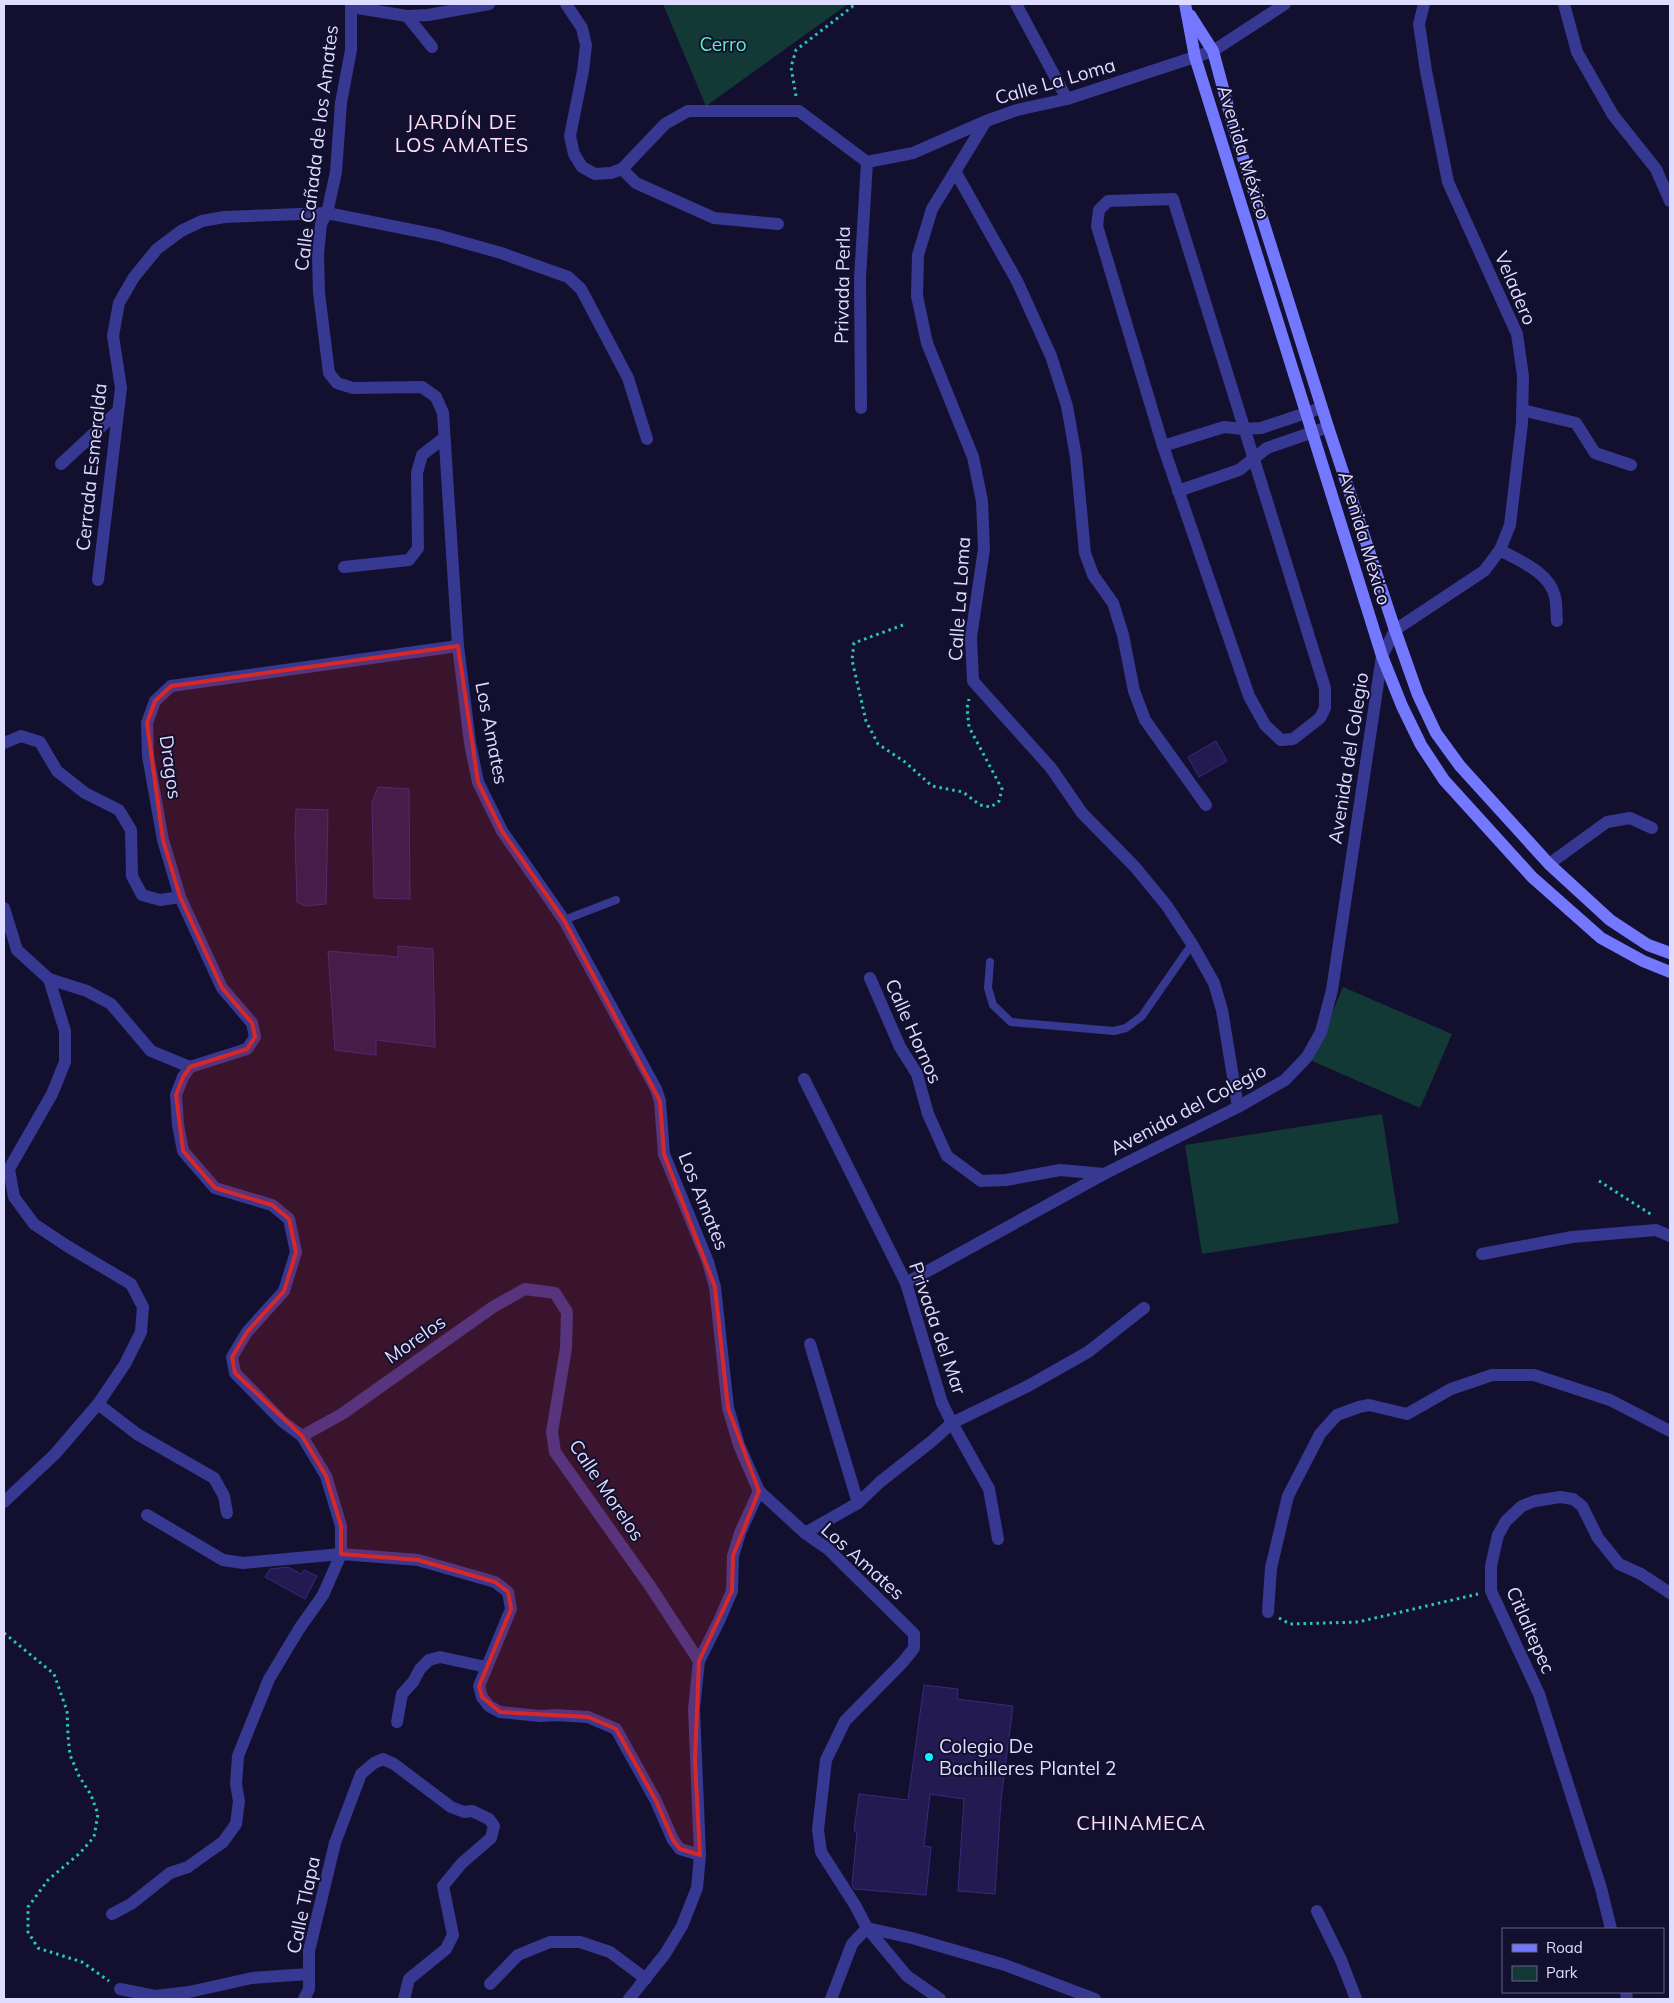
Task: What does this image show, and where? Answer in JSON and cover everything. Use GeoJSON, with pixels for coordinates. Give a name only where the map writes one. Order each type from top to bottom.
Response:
{"type":"FeatureCollection","features":[{"type":"Feature","properties":{"kind":"main road","name":"Avenida México"},"geometry":{"type":"LineString","coordinates":[[1186,7],[1212,51],[1234,129],[1328,427],[1395,630],[1418,695],[1436,734],[1460,766],[1550,864],[1610,920],[1648,945],[1670,952]]}},
{"type":"Feature","properties":{"kind":"main road","name":"Avenida México"},"geometry":{"type":"LineString","coordinates":[[1186,7],[1196,57],[1382,656],[1402,706],[1422,746],[1444,780],[1532,878],[1601,938],[1643,961],[1670,972]]}},
{"type":"Feature","properties":{"kind":"street"},"geometry":{"type":"LineString","coordinates":[[351,6],[407,16],[428,15],[489,4]]}},
{"type":"Feature","properties":{"kind":"street"},"geometry":{"type":"LineString","coordinates":[[566,4],[582,28],[586,45],[570,136],[574,154],[582,167],[595,174],[612,173],[622,169],[665,124],[688,111],[799,111],[867,162],[913,153],[986,122]]}},
{"type":"Feature","properties":{"kind":"street"},"geometry":{"type":"LineString","coordinates":[[1016,4],[1067,99]]}},
{"type":"Feature","properties":{"kind":"street"},"geometry":{"type":"LineString","coordinates":[[1212,51],[1285,4]]}},
{"type":"Feature","properties":{"kind":"street","name":"Veladero"},"geometry":{"type":"LineString","coordinates":[[1395,630],[1484,571],[1500,550],[1510,525],[1522,410],[1523,376],[1517,334],[1448,182],[1426,71],[1420,24],[1424,4]]}},
{"type":"Feature","properties":{"kind":"street"},"geometry":{"type":"LineString","coordinates":[[1564,4],[1577,52],[1613,114],[1656,169],[1670,201]]}},
{"type":"Feature","properties":{"kind":"street","name":"Calle Cañada de los Amates"},"geometry":{"type":"LineString","coordinates":[[337,382],[329,373],[319,292],[318,256],[321,224],[327,213],[336,172],[341,103],[351,50],[351,6]]}},
{"type":"Feature","properties":{"kind":"street"},"geometry":{"type":"LineString","coordinates":[[407,16],[432,46]]}},
{"type":"Feature","properties":{"kind":"street","name":"Calle La Loma"},"geometry":{"type":"LineString","coordinates":[[1212,51],[1067,99],[1016,110],[986,122],[932,209],[918,255],[917,296],[927,343],[973,457],[982,501],[984,549],[971,637],[973,681],[1051,768],[1082,813],[1134,867],[1167,906],[1192,944],[1214,983],[1222,1010],[1238,1107]]}},
{"type":"Feature","properties":{"kind":"street","name":"Privada Perla"},"geometry":{"type":"LineString","coordinates":[[861,408],[860,278],[867,162]]}},
{"type":"Feature","properties":{"kind":"street"},"geometry":{"type":"LineString","coordinates":[[622,169],[636,183],[714,218],[778,224]]}},
{"type":"Feature","properties":{"kind":"street"},"geometry":{"type":"LineString","coordinates":[[955,171],[1017,281],[1051,356],[1067,406],[1076,457],[1085,553],[1093,575],[1113,603],[1123,635],[1134,691],[1144,720],[1206,805]]}},
{"type":"Feature","properties":{"kind":"street"},"geometry":{"type":"LineString","coordinates":[[1173,199],[1325,688],[1325,708],[1320,718],[1293,739],[1281,740],[1265,725],[1248,696],[1163,446],[1097,226],[1098,210],[1108,201],[1173,199]]}},
{"type":"Feature","properties":{"kind":"street","name":"Cerrada Esmeralda"},"geometry":{"type":"LineString","coordinates":[[98,580],[121,388],[114,336],[119,303],[134,277],[157,250],[181,230],[202,221],[224,217],[327,213],[437,235],[501,253],[568,277],[582,289],[628,378],[646,439]]}},
{"type":"Feature","properties":{"kind":"street","name":"Los Amates"},"geometry":{"type":"LineString","coordinates":[[337,382],[353,388],[422,387],[436,397],[443,413],[458,646],[470,744],[478,782],[502,831],[564,920],[656,1089],[660,1101],[664,1154],[708,1262],[715,1287],[728,1408],[739,1444],[759,1491],[805,1534],[828,1549],[914,1634],[914,1648],[903,1662],[845,1721],[826,1760],[818,1830],[821,1852],[855,1905],[867,1928],[907,1976],[940,1999]]}},
{"type":"Feature","properties":{"kind":"street"},"geometry":{"type":"LineString","coordinates":[[1163,446],[1224,427],[1261,428],[1322,408]]}},
{"type":"Feature","properties":{"kind":"street"},"geometry":{"type":"LineString","coordinates":[[1522,410],[1576,423],[1595,453],[1631,465]]}},
{"type":"Feature","properties":{"kind":"street"},"geometry":{"type":"LineString","coordinates":[[60,464],[118,411]]}},
{"type":"Feature","properties":{"kind":"street"},"geometry":{"type":"LineString","coordinates":[[1178,491],[1239,470],[1267,448],[1328,427]]}},
{"type":"Feature","properties":{"kind":"street"},"geometry":{"type":"LineString","coordinates":[[344,568],[409,560],[418,548],[417,473],[422,455],[444,438]]}},
{"type":"Feature","properties":{"kind":"street"},"geometry":{"type":"LineString","coordinates":[[1500,550],[1536,571],[1550,583],[1555,596],[1557,621]]}},
{"type":"Feature","properties":{"kind":"street","name":"Avenida del Colegio"},"geometry":{"type":"LineString","coordinates":[[906,1283],[1104,1174],[1238,1107],[1285,1080],[1307,1057],[1321,1032],[1332,990],[1382,656],[1395,630]]}},
{"type":"Feature","properties":{"kind":"street","name":"Dragos"},"geometry":{"type":"LineString","coordinates":[[190,1067],[248,1049],[255,1037],[252,1023],[222,988],[180,897],[164,840],[148,756],[147,723],[155,701],[171,686],[458,646]]}},
{"type":"Feature","properties":{"kind":"street"},"geometry":{"type":"LineString","coordinates":[[4,743],[21,736],[40,742],[57,771],[85,793],[119,810],[131,830],[132,876],[142,895],[160,900],[180,897]]}},
{"type":"Feature","properties":{"kind":"street"},"geometry":{"type":"LineString","coordinates":[[1550,864],[1607,822],[1630,818],[1652,828]]}},
{"type":"Feature","properties":{"kind":"street"},"geometry":{"type":"LineString","coordinates":[[4,908],[18,950],[49,979],[87,991],[111,1004],[151,1052],[190,1067],[183,1077],[176,1095],[178,1125],[183,1151],[215,1188],[272,1205],[289,1219],[296,1252],[284,1291],[247,1332],[232,1357],[235,1373],[283,1422],[302,1436],[326,1476],[341,1526],[341,1554],[323,1595],[299,1629],[270,1678],[238,1756],[236,1784],[239,1801],[236,1824],[223,1842],[188,1867],[170,1873],[131,1904],[112,1914]]}},
{"type":"Feature","properties":{"kind":"street","name":"Calle Hornos"},"geometry":{"type":"LineString","coordinates":[[870,978],[900,1047],[917,1074],[928,1114],[947,1156],[981,1182],[1006,1180],[1060,1170],[1104,1174]]}},
{"type":"Feature","properties":{"kind":"street"},"geometry":{"type":"LineString","coordinates":[[4,1502],[55,1454],[98,1404],[125,1364],[141,1332],[143,1307],[131,1284],[34,1224],[14,1197],[9,1169],[52,1094],[65,1062],[66,1031],[49,979]]}},
{"type":"Feature","properties":{"kind":"street","name":"Privada del Mar"},"geometry":{"type":"LineString","coordinates":[[804,1079],[906,1283],[942,1403],[989,1489],[998,1539]]}},
{"type":"Feature","properties":{"kind":"street"},"geometry":{"type":"LineString","coordinates":[[1482,1254],[1572,1237],[1656,1230],[1670,1236]]}},
{"type":"Feature","properties":{"kind":"street","name":"Morelos"},"geometry":{"type":"LineString","coordinates":[[302,1436],[342,1414],[381,1385],[509,1298],[525,1289],[554,1293]]}},
{"type":"Feature","properties":{"kind":"street","name":"Calle Morelos"},"geometry":{"type":"LineString","coordinates":[[554,1293],[567,1312],[566,1348],[552,1432],[555,1452],[650,1586],[699,1661]]}},
{"type":"Feature","properties":{"kind":"street"},"geometry":{"type":"LineString","coordinates":[[805,1534],[858,1503],[880,1482],[932,1442],[952,1423],[1028,1386],[1088,1352],[1144,1308]]}},
{"type":"Feature","properties":{"kind":"street"},"geometry":{"type":"LineString","coordinates":[[810,1344],[858,1503]]}},
{"type":"Feature","properties":{"kind":"street"},"geometry":{"type":"LineString","coordinates":[[1268,1612],[1271,1568],[1288,1496],[1320,1434],[1337,1415],[1369,1405],[1407,1414],[1451,1389],[1492,1375],[1534,1375],[1610,1400],[1670,1431]]}},
{"type":"Feature","properties":{"kind":"street"},"geometry":{"type":"LineString","coordinates":[[98,1404],[137,1434],[214,1478],[224,1496],[226,1513]]}},
{"type":"Feature","properties":{"kind":"street"},"geometry":{"type":"LineString","coordinates":[[629,1999],[665,1954],[682,1926],[697,1888],[700,1855],[694,1709],[699,1661],[732,1591],[733,1556],[740,1533],[759,1491]]}},
{"type":"Feature","properties":{"kind":"street","name":"Citlaltepec"},"geometry":{"type":"LineString","coordinates":[[1611,1928],[1601,1888],[1539,1694],[1491,1591],[1491,1566],[1495,1544],[1506,1521],[1522,1506],[1535,1501],[1560,1497],[1573,1500],[1582,1506],[1598,1538],[1618,1564],[1641,1574],[1670,1593]]}},
{"type":"Feature","properties":{"kind":"street"},"geometry":{"type":"LineString","coordinates":[[146,1515],[223,1560],[243,1563],[341,1554],[418,1560],[495,1582],[508,1592],[511,1609],[479,1686],[482,1697],[489,1706],[500,1712],[540,1716],[588,1717],[616,1729],[656,1801],[673,1840],[680,1849],[700,1855]]}},
{"type":"Feature","properties":{"kind":"street"},"geometry":{"type":"LineString","coordinates":[[397,1722],[402,1694],[429,1660],[440,1657],[486,1668]]}},
{"type":"Feature","properties":{"kind":"street","name":"Calle Tlapa"},"geometry":{"type":"LineString","coordinates":[[120,1988],[155,1996],[189,1992],[252,1978],[309,1974],[308,1951],[335,1843],[361,1774],[374,1763],[383,1759],[394,1764],[452,1807],[464,1812],[472,1811],[489,1819],[494,1826],[491,1838],[462,1863],[443,1886],[453,1935],[446,1949],[409,1979],[404,1999]]}},
{"type":"Feature","properties":{"kind":"street"},"geometry":{"type":"LineString","coordinates":[[1317,1911],[1341,1960],[1356,1999]]}},
{"type":"Feature","properties":{"kind":"street"},"geometry":{"type":"LineString","coordinates":[[831,1999],[852,1944],[867,1928],[912,1938],[1004,1965],[1095,1999]]}},
{"type":"Feature","properties":{"kind":"street"},"geometry":{"type":"LineString","coordinates":[[490,1984],[518,1955],[550,1942],[580,1942],[610,1952],[646,1979]]}},
{"type":"Feature","properties":{"kind":"street"},"geometry":{"type":"LineString","coordinates":[[304,1999],[309,1989],[309,1974]]}},
{"type":"Feature","properties":{"kind":"lane"},"geometry":{"type":"LineString","coordinates":[[564,920],[616,900]]}},
{"type":"Feature","properties":{"kind":"lane"},"geometry":{"type":"LineString","coordinates":[[990,962],[988,988],[993,1005],[1011,1022],[1114,1031],[1126,1028],[1142,1016],[1192,944]]}},
{"type":"Feature","properties":{"kind":"path"},"geometry":{"type":"LineString","coordinates":[[799,111],[791,67],[796,50],[852,7],[853,4]]}},
{"type":"Feature","properties":{"kind":"path"},"geometry":{"type":"LineString","coordinates":[[902,625],[854,643],[852,660],[866,721],[878,744],[905,762],[932,786],[963,792],[980,805],[991,808],[999,801],[1002,789],[969,727],[967,708],[973,681]]}},
{"type":"Feature","properties":{"kind":"path"},"geometry":{"type":"LineString","coordinates":[[1599,1182],[1653,1215]]}},
{"type":"Feature","properties":{"kind":"path"},"geometry":{"type":"LineString","coordinates":[[1268,1612],[1290,1624],[1358,1622],[1491,1591]]}},
{"type":"Feature","properties":{"kind":"path"},"geometry":{"type":"LineString","coordinates":[[4,1633],[54,1674],[67,1711],[70,1755],[79,1776],[91,1795],[98,1814],[94,1837],[80,1853],[48,1880],[28,1907],[28,1932],[38,1948],[82,1962],[120,1988]]}},
{"type":"Feature","properties":{"kind":"highlighted area"},"geometry":{"type":"Polygon","coordinates":[[[458,646],[478,782],[502,831],[564,920],[660,1101],[664,1154],[715,1287],[728,1408],[759,1491],[733,1556],[732,1591],[699,1661],[695,1760],[700,1855],[680,1849],[673,1840],[656,1801],[616,1729],[588,1717],[500,1712],[482,1697],[479,1686],[511,1609],[508,1592],[495,1582],[418,1560],[341,1554],[341,1526],[326,1476],[302,1436],[235,1373],[232,1357],[247,1332],[284,1291],[296,1252],[289,1219],[272,1205],[215,1188],[183,1151],[176,1095],[183,1077],[190,1067],[247,1049],[255,1037],[252,1023],[222,988],[180,897],[163,840],[147,723],[155,701],[171,686],[458,646]]]}},
{"type":"Feature","properties":{"kind":"green space","name":"Cerro"},"geometry":{"type":"Polygon","coordinates":[[[663,4],[848,4],[706,106],[663,4]]]}},
{"type":"Feature","properties":{"kind":"green space"},"geometry":{"type":"Polygon","coordinates":[[[1343,987],[1452,1034],[1420,1108],[1312,1061],[1343,987]]]}},
{"type":"Feature","properties":{"kind":"green space"},"geometry":{"type":"Polygon","coordinates":[[[1382,1114],[1399,1223],[1202,1254],[1185,1145],[1382,1114]]]}},
{"type":"Feature","properties":{"kind":"building"},"geometry":{"type":"Polygon","coordinates":[[[1216,741],[1227,761],[1199,777],[1188,757],[1216,741]]]}},
{"type":"Feature","properties":{"kind":"building"},"geometry":{"type":"Polygon","coordinates":[[[378,787],[409,789],[410,899],[374,898],[372,802],[378,787]]]}},
{"type":"Feature","properties":{"kind":"building"},"geometry":{"type":"Polygon","coordinates":[[[296,809],[328,810],[326,904],[305,906],[297,902],[296,809]]]}},
{"type":"Feature","properties":{"kind":"building"},"geometry":{"type":"Polygon","coordinates":[[[398,946],[433,949],[435,1047],[376,1040],[376,1055],[335,1050],[328,951],[398,957],[398,946]]]}},
{"type":"Feature","properties":{"kind":"building"},"geometry":{"type":"Polygon","coordinates":[[[288,1567],[301,1574],[304,1570],[317,1576],[305,1599],[265,1577],[270,1569],[288,1567]]]}},
{"type":"Feature","properties":{"kind":"building"},"geometry":{"type":"Polygon","coordinates":[[[924,1685],[958,1689],[957,1699],[1013,1706],[1001,1800],[995,1894],[958,1891],[964,1799],[930,1794],[924,1846],[931,1847],[926,1895],[854,1889],[852,1885],[857,1832],[854,1831],[859,1794],[908,1800],[924,1685]]]}},
{"type":"Feature","properties":{"kind":"place","name":"Colegio De Bachilleres Plantel 2"},"geometry":{"type":"Point","coordinates":[929,1757]}},
{"type":"Feature","properties":{"kind":"district","name":"JARDÍN DE LOS AMATES"},"geometry":{"type":"Point","coordinates":[462,132]}},
{"type":"Feature","properties":{"kind":"district","name":"CHINAMECA"},"geometry":{"type":"Point","coordinates":[1141,1822]}}]}
